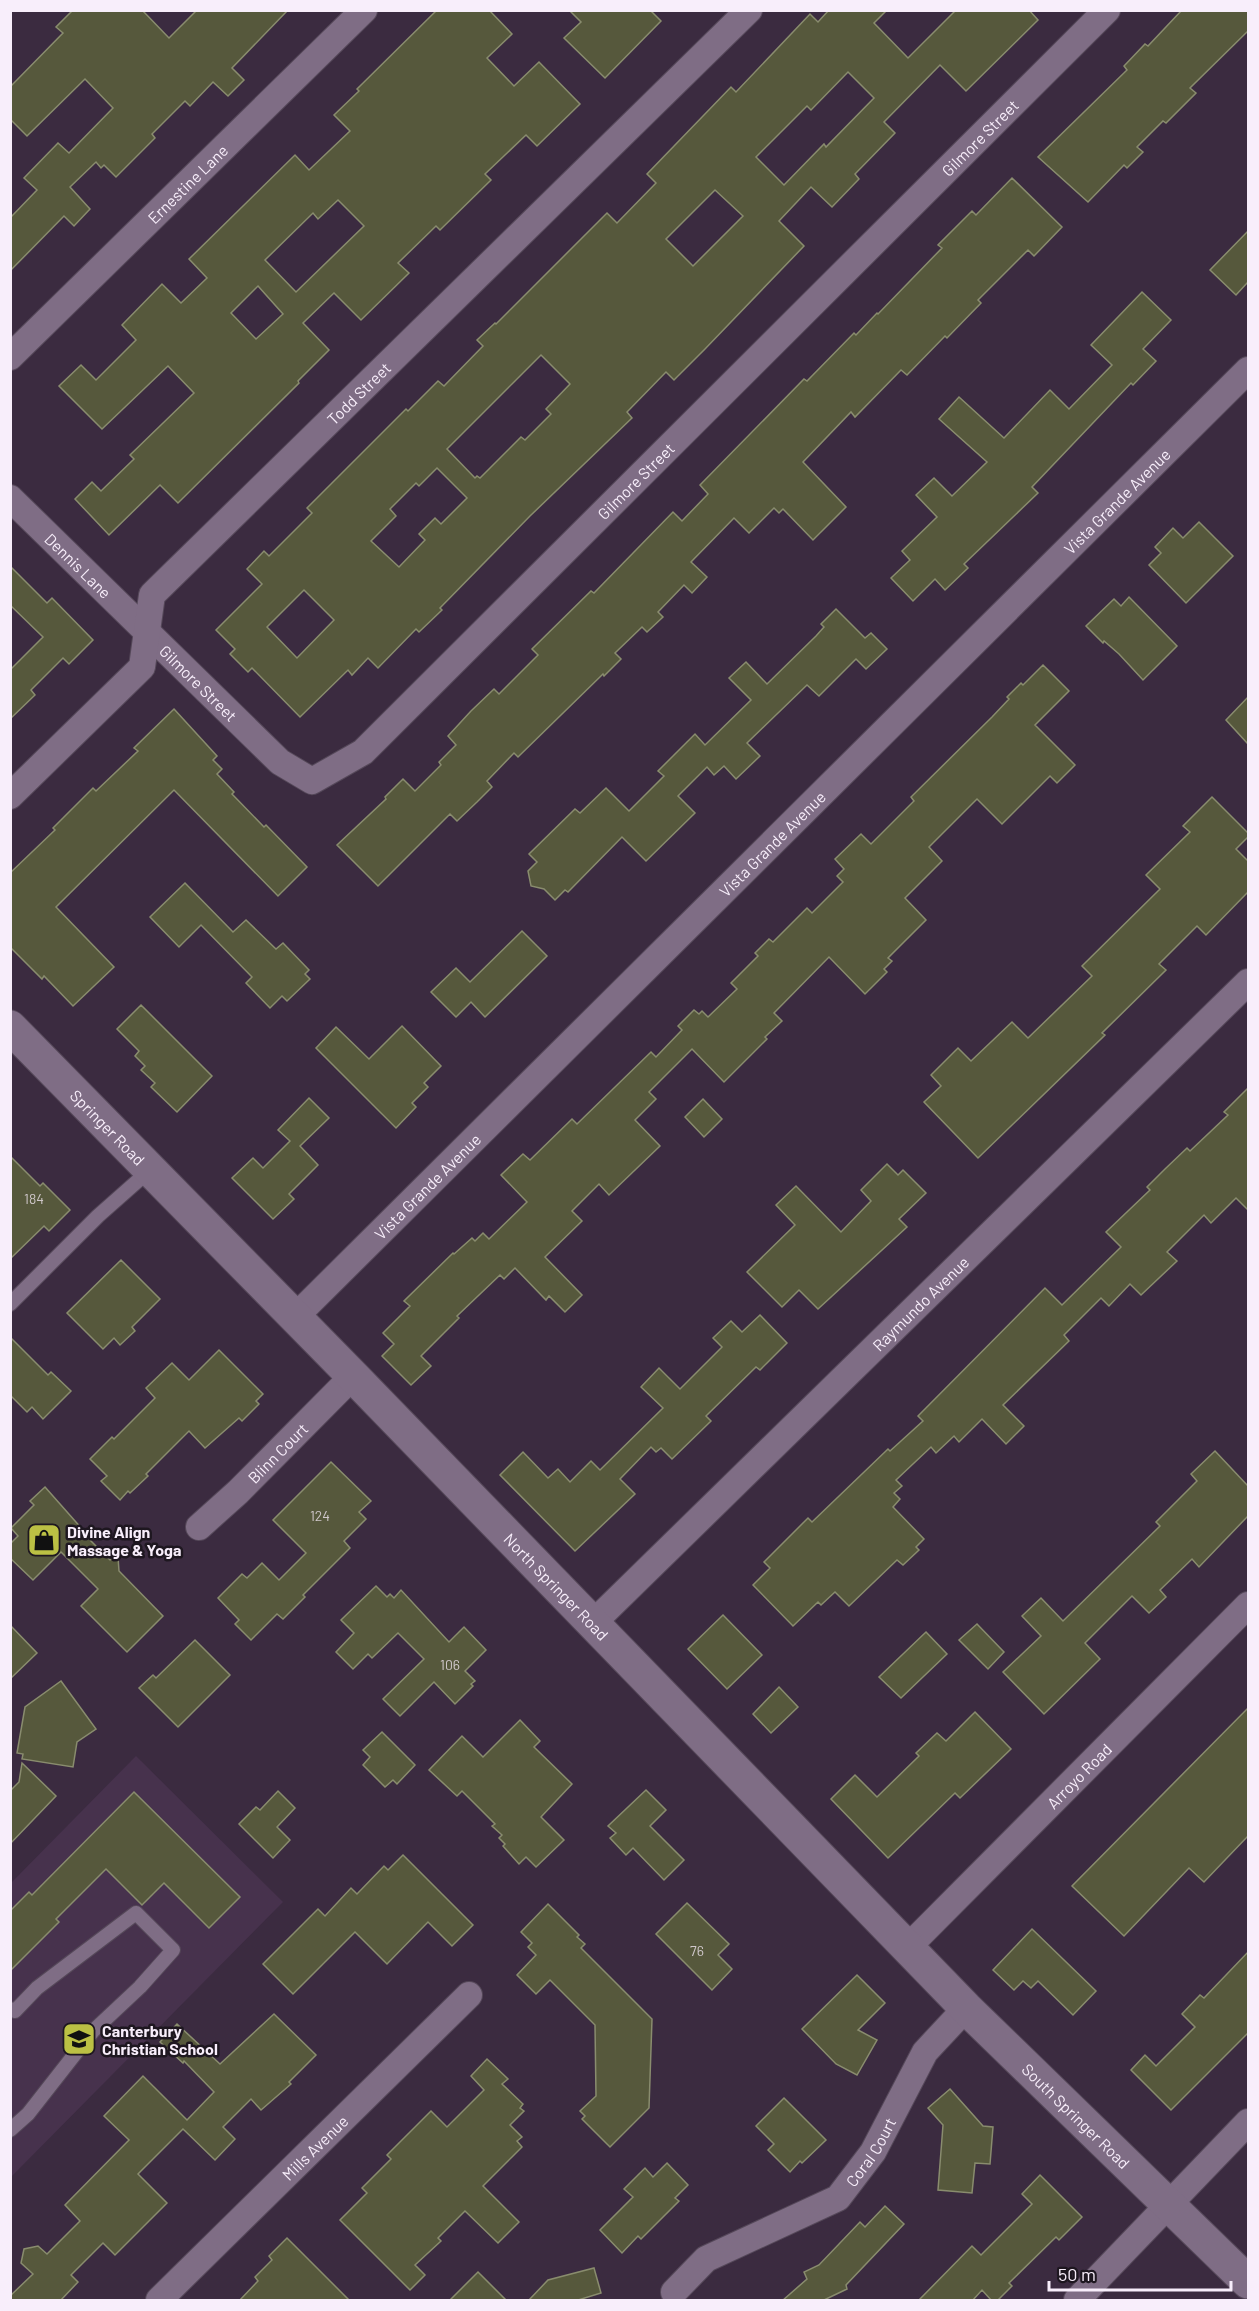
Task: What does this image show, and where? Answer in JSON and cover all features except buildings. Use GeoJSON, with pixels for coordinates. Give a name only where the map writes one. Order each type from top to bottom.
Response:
{"type":"FeatureCollection","features":[{"type":"Feature","properties":{"kind":"street","name":"Ernestine Lane"},"geometry":{"type":"LineString","coordinates":[[10,357],[364,10]]}},
{"type":"Feature","properties":{"kind":"street","name":"Todd Street"},"geometry":{"type":"LineString","coordinates":[[10,796],[142,667],[152,596],[155,592],[749,10]]}},
{"type":"Feature","properties":{"kind":"street","name":"Gilmore Street"},"geometry":{"type":"LineString","coordinates":[[147,633],[280,762],[312,781],[363,752],[1107,10]]}},
{"type":"Feature","properties":{"kind":"street","name":"Vista Grande Avenue"},"geometry":{"type":"LineString","coordinates":[[295,1317],[1248,370]]}},
{"type":"Feature","properties":{"kind":"street","name":"Dennis Lane"},"geometry":{"type":"LineString","coordinates":[[10,498],[147,633]]}},
{"type":"Feature","properties":{"kind":"street","name":"Raymundo Avenue"},"geometry":{"type":"LineString","coordinates":[[592,1624],[1248,982]]}},
{"type":"Feature","properties":{"kind":"street","name":"Springer Road"},"geometry":{"type":"LineString","coordinates":[[10,1027],[204,1225]]}},
{"type":"Feature","properties":{"kind":"street","name":"North Springer Road"},"geometry":{"type":"LineString","coordinates":[[204,1225],[354,1376],[592,1624],[908,1947]]}},
{"type":"Feature","properties":{"kind":"street","name":"Blinn Court"},"geometry":{"type":"LineString","coordinates":[[199,1527],[238,1492],[354,1376]]}},
{"type":"Feature","properties":{"kind":"street","name":"Arroyo Road"},"geometry":{"type":"LineString","coordinates":[[908,1947],[1248,1605]]}},
{"type":"Feature","properties":{"kind":"street","name":"South Springer Road"},"geometry":{"type":"LineString","coordinates":[[908,1947],[966,2008],[1248,2282]]}},
{"type":"Feature","properties":{"kind":"street","name":"Mills Avenue"},"geometry":{"type":"LineString","coordinates":[[160,2300],[469,1995]]}},
{"type":"Feature","properties":{"kind":"street","name":"Coral Court"},"geometry":{"type":"LineString","coordinates":[[674,2292],[706,2259],[838,2198],[873,2152],[925,2052],[966,2008]]}},
{"type":"Feature","properties":{"kind":"street"},"geometry":{"type":"LineString","coordinates":[[1077,2301],[1248,2122]]}},
{"type":"Feature","properties":{"kind":"lane"},"geometry":{"type":"LineString","coordinates":[[10,1304],[98,1216],[150,1170]]}},
{"type":"Feature","properties":{"kind":"lane"},"geometry":{"type":"LineString","coordinates":[[10,2009],[15,2011],[37,1989],[136,1913],[173,1950],[140,1987],[93,2031],[28,2114],[10,2130]]}},
{"type":"Feature","properties":{"kind":"shaded area","name":"Canterbury Christian School"},"geometry":{"type":"Polygon","coordinates":[[[136,1756],[283,1902],[11,2177],[11,1883],[136,1756]]]}},
{"type":"Feature","properties":{"kind":"place","name":"Divine Align Massage & Yoga"},"geometry":{"type":"Point","coordinates":[44,1540]}},
{"type":"Feature","properties":{"kind":"place","name":"Canterbury Christian School"},"geometry":{"type":"Point","coordinates":[79,2039]}}]}
